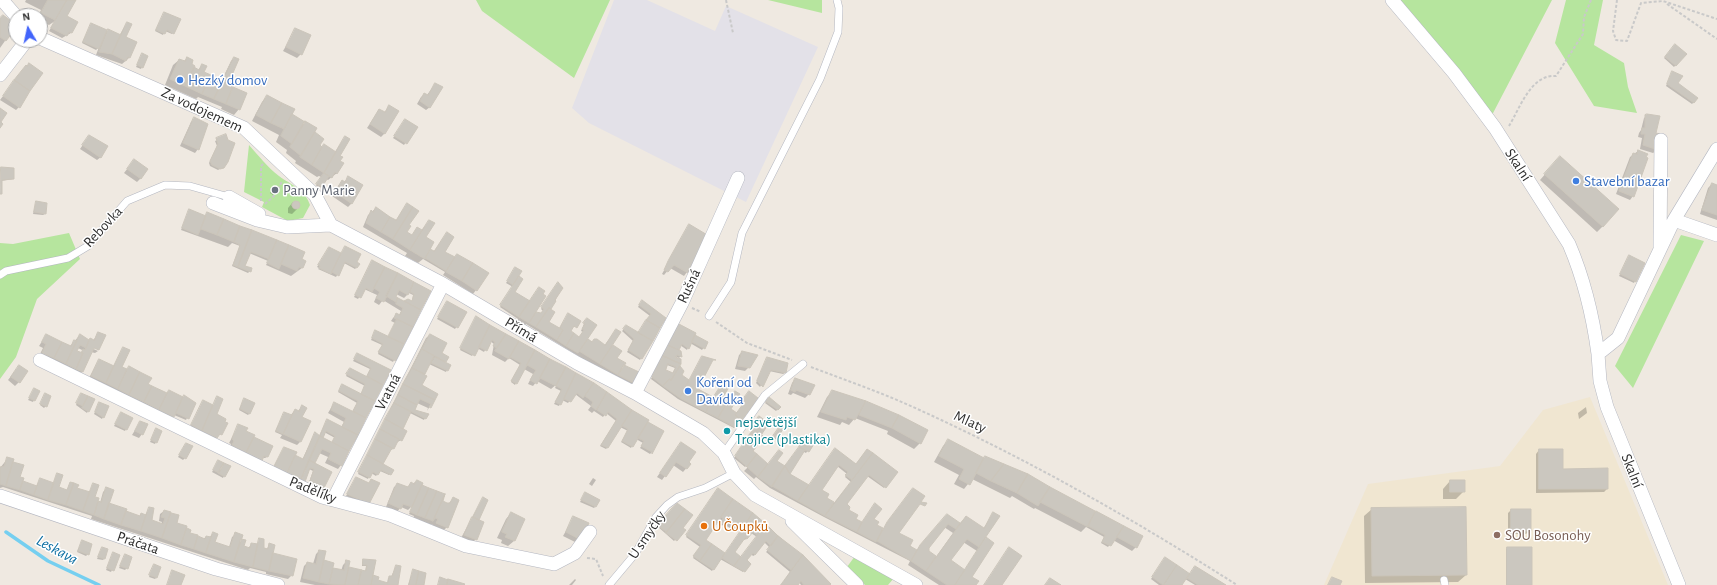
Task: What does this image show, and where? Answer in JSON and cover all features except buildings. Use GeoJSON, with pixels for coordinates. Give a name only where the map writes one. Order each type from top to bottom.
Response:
{"type":"FeatureCollection","features":[{"type":"Feature","properties":{"kind":"street"},"geometry":{"type":"LineString","coordinates":[[2,0],[9,8]]}},
{"type":"Feature","properties":{"kind":"street","name":"Skalní"},"geometry":{"type":"LineString","coordinates":[[1392,0],[1454,73],[1502,139],[1569,244],[1576,259],[1589,305],[1598,354],[1600,381],[1607,407],[1679,585]]}},
{"type":"Feature","properties":{"kind":"street","name":"Za vodojemem"},"geometry":{"type":"LineString","coordinates":[[48,42],[244,128],[315,195],[331,225]]}},
{"type":"Feature","properties":{"kind":"street"},"geometry":{"type":"LineString","coordinates":[[0,75],[21,48]]}},
{"type":"Feature","properties":{"kind":"street"},"geometry":{"type":"LineString","coordinates":[[1660,251],[1661,140]]}},
{"type":"Feature","properties":{"kind":"street"},"geometry":{"type":"LineString","coordinates":[[1598,354],[1618,338],[1674,220],[1717,149]]}},
{"type":"Feature","properties":{"kind":"street","name":"Rušná"},"geometry":{"type":"LineString","coordinates":[[635,393],[682,303],[738,178]]}},
{"type":"Feature","properties":{"kind":"street"},"geometry":{"type":"LineString","coordinates":[[230,197],[259,214],[287,227]]}},
{"type":"Feature","properties":{"kind":"street"},"geometry":{"type":"LineString","coordinates":[[212,203],[257,220],[287,227],[331,225]]}},
{"type":"Feature","properties":{"kind":"street"},"geometry":{"type":"LineString","coordinates":[[1674,220],[1717,235]]}},
{"type":"Feature","properties":{"kind":"street","name":"Přímá"},"geometry":{"type":"LineString","coordinates":[[331,225],[444,284],[577,363],[635,393],[703,433],[724,453],[734,472],[755,495],[786,514]]}},
{"type":"Feature","properties":{"kind":"street","name":"Vratná"},"geometry":{"type":"LineString","coordinates":[[334,500],[444,284]]}},
{"type":"Feature","properties":{"kind":"street","name":"Padělíky"},"geometry":{"type":"LineString","coordinates":[[40,360],[322,497],[390,515],[466,546],[554,564],[575,553],[590,532]]}},
{"type":"Feature","properties":{"kind":"street","name":"Práčata"},"geometry":{"type":"LineString","coordinates":[[0,496],[216,569],[278,585]]}},
{"type":"Feature","properties":{"kind":"street"},"geometry":{"type":"LineString","coordinates":[[786,514],[907,583]]}},
{"type":"Feature","properties":{"kind":"street"},"geometry":{"type":"LineString","coordinates":[[786,514],[803,533],[856,585]]}},
{"type":"Feature","properties":{"kind":"lane"},"geometry":{"type":"LineString","coordinates":[[709,316],[731,282],[742,233],[820,79],[838,32],[839,8],[837,0]]}},
{"type":"Feature","properties":{"kind":"lane","name":"Rebovka"},"geometry":{"type":"LineString","coordinates":[[0,275],[6,271],[68,258],[88,246],[127,201],[165,185],[190,186],[230,197]]}},
{"type":"Feature","properties":{"kind":"lane"},"geometry":{"type":"LineString","coordinates":[[724,453],[765,395],[803,364]]}},
{"type":"Feature","properties":{"kind":"lane","name":"U smyčky"},"geometry":{"type":"LineString","coordinates":[[609,585],[635,554],[656,517],[667,505],[678,498],[705,488],[734,472]]}},
{"type":"Feature","properties":{"kind":"path"},"geometry":{"type":"LineString","coordinates":[[726,0],[733,33]]}},
{"type":"Feature","properties":{"kind":"path"},"geometry":{"type":"LineString","coordinates":[[1502,139],[1534,84],[1550,76],[1556,76],[1574,50],[1583,34],[1584,17],[1591,0]]}},
{"type":"Feature","properties":{"kind":"path"},"geometry":{"type":"LineString","coordinates":[[1617,0],[1613,31],[1616,40],[1627,40],[1641,3],[1663,1],[1717,19]]}},
{"type":"Feature","properties":{"kind":"path"},"geometry":{"type":"LineString","coordinates":[[1663,1],[1717,39]]}},
{"type":"Feature","properties":{"kind":"path"},"geometry":{"type":"LineString","coordinates":[[272,154],[261,166],[261,208],[276,194],[288,170]]}},
{"type":"Feature","properties":{"kind":"path","name":"Mlaty"},"geometry":{"type":"LineString","coordinates":[[682,303],[709,316],[747,343],[912,406],[1016,456],[1166,539],[1237,585]]}},
{"type":"Feature","properties":{"kind":"path"},"geometry":{"type":"LineString","coordinates":[[582,560],[589,557],[596,559],[604,579]]}},
{"type":"Feature","properties":{"kind":"shaded area"},"geometry":{"type":"Polygon","coordinates":[[[614,0],[647,0],[715,31],[726,6],[818,47],[746,202],[589,123],[572,108],[614,0]]]}},
{"type":"Feature","properties":{"kind":"shaded area","name":"SOU Bosonohy"},"geometry":{"type":"Polygon","coordinates":[[[1590,397],[1668,585],[1324,585],[1368,484],[1500,466],[1543,410],[1590,397]]]}},
{"type":"Feature","properties":{"kind":"green space"},"geometry":{"type":"Polygon","coordinates":[[[476,0],[610,0],[574,78],[482,11],[476,0]]]}},
{"type":"Feature","properties":{"kind":"green space"},"geometry":{"type":"Polygon","coordinates":[[[768,0],[822,0],[822,13],[768,0]]]}},
{"type":"Feature","properties":{"kind":"green space"},"geometry":{"type":"Polygon","coordinates":[[[1399,0],[1552,0],[1492,115],[1399,0]]]}},
{"type":"Feature","properties":{"kind":"green space"},"geometry":{"type":"Polygon","coordinates":[[[1566,0],[1603,0],[1594,45],[1624,63],[1628,87],[1637,113],[1594,106],[1555,43],[1566,0]]]}},
{"type":"Feature","properties":{"kind":"green space"},"geometry":{"type":"Polygon","coordinates":[[[249,145],[275,173],[305,195],[310,205],[303,218],[288,221],[262,207],[264,202],[244,192],[249,145]]]}},
{"type":"Feature","properties":{"kind":"green space"},"geometry":{"type":"Polygon","coordinates":[[[69,233],[80,259],[37,299],[16,357],[0,379],[0,243],[13,244],[69,233]]]}},
{"type":"Feature","properties":{"kind":"green space"},"geometry":{"type":"Polygon","coordinates":[[[1681,235],[1704,241],[1633,388],[1615,366],[1681,235]]]}},
{"type":"Feature","properties":{"kind":"green space"},"geometry":{"type":"Polygon","coordinates":[[[855,556],[894,578],[888,585],[865,585],[847,567],[855,556]]]}},
{"type":"Feature","properties":{"kind":"waterway","name":"Leskava"},"geometry":{"type":"LineString","coordinates":[[6,532],[48,561],[99,585]]}},
{"type":"Feature","properties":{"kind":"place","name":"Hezký domov"},"geometry":{"type":"Point","coordinates":[180,80]}},
{"type":"Feature","properties":{"kind":"place","name":"Stavební bazar"},"geometry":{"type":"Point","coordinates":[1576,181]}},
{"type":"Feature","properties":{"kind":"place","name":"Panny Marie"},"geometry":{"type":"Point","coordinates":[275,190]}},
{"type":"Feature","properties":{"kind":"place","name":"Koření od Davídka"},"geometry":{"type":"Point","coordinates":[688,391]}},
{"type":"Feature","properties":{"kind":"place","name":"nejsvětější Trojice (plastika)"},"geometry":{"type":"Point","coordinates":[727,431]}},
{"type":"Feature","properties":{"kind":"place","name":"U Čoupků"},"geometry":{"type":"Point","coordinates":[704,526]}},
{"type":"Feature","properties":{"kind":"place","name":"SOU Bosonohy"},"geometry":{"type":"Point","coordinates":[1497,535]}}]}
